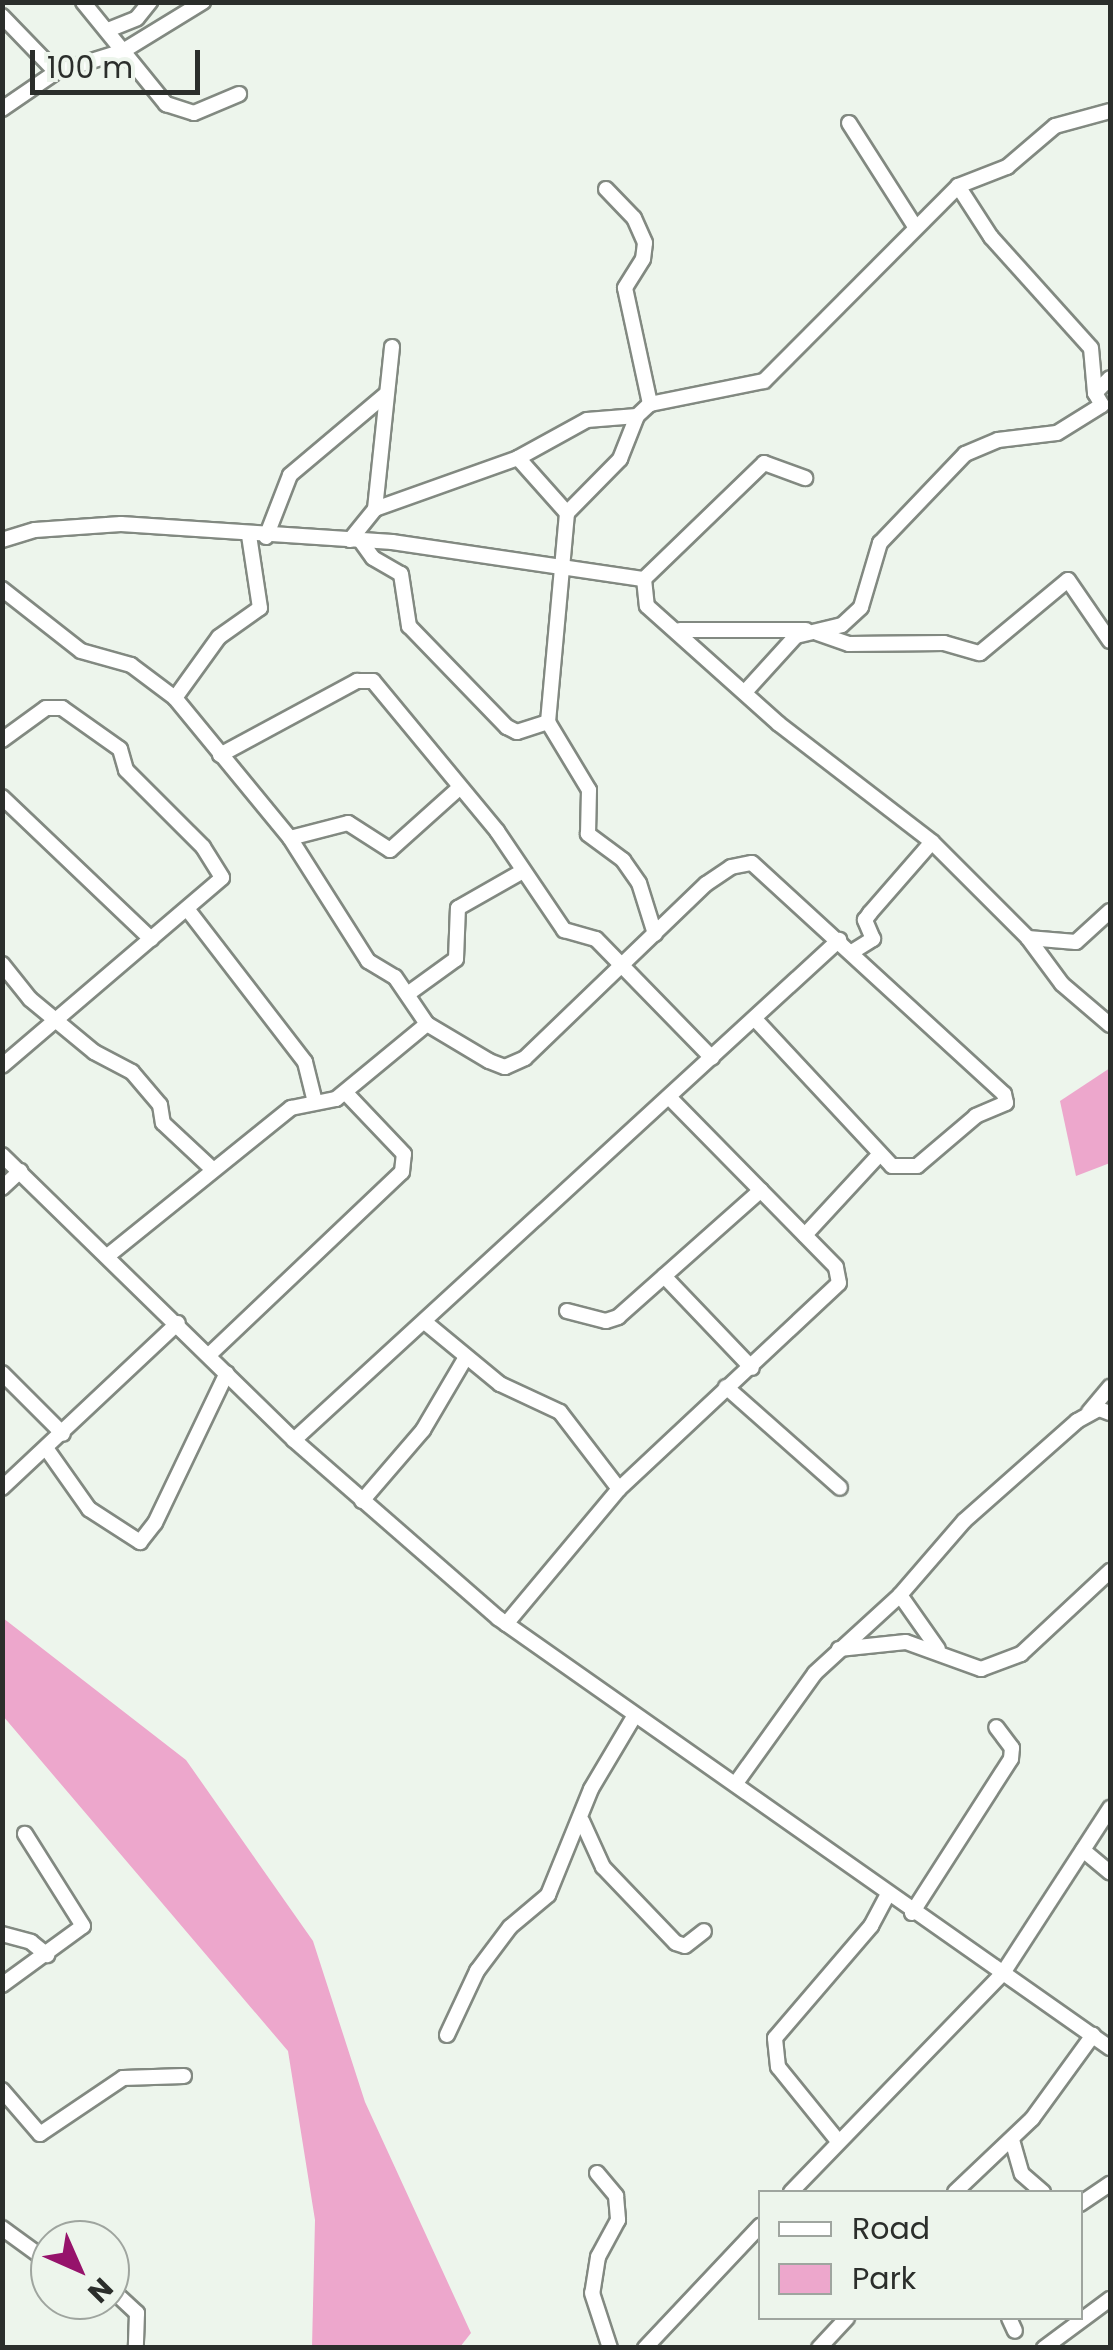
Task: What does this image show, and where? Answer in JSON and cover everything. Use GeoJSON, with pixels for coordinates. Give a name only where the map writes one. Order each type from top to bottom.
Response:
{"type":"FeatureCollection","features":[{"type":"Feature","properties":{"kind":"street"},"geometry":{"type":"LineString","coordinates":[[84,2],[178,112],[194,113],[239,94]]}},
{"type":"Feature","properties":{"kind":"street"},"geometry":{"type":"LineString","coordinates":[[108,30],[138,18],[150,2]]}},
{"type":"Feature","properties":{"kind":"street"},"geometry":{"type":"LineString","coordinates":[[2,108],[56,72],[123,51],[203,2]]}},
{"type":"Feature","properties":{"kind":"street"},"geometry":{"type":"LineString","coordinates":[[2,16],[56,72]]}},
{"type":"Feature","properties":{"kind":"street"},"geometry":{"type":"LineString","coordinates":[[655,934],[634,875],[588,834],[589,790],[548,722],[567,513],[620,459],[637,416],[650,404],[764,380],[848,302],[914,224],[958,186],[1008,167],[1055,126],[1110,111]]}},
{"type":"Feature","properties":{"kind":"street"},"geometry":{"type":"LineString","coordinates":[[849,123],[914,224]]}},
{"type":"Feature","properties":{"kind":"street"},"geometry":{"type":"LineString","coordinates":[[745,692],[796,636],[824,631],[861,607],[886,535],[965,454],[998,440],[1056,433],[1102,405],[1095,393],[1091,348],[991,237],[958,186]]}},
{"type":"Feature","properties":{"kind":"street"},"geometry":{"type":"LineString","coordinates":[[606,189],[634,218],[645,242],[643,259],[625,288],[650,404]]}},
{"type":"Feature","properties":{"kind":"street"},"geometry":{"type":"LineString","coordinates":[[355,540],[375,509],[392,348]]}},
{"type":"Feature","properties":{"kind":"street"},"geometry":{"type":"LineString","coordinates":[[1095,393],[1110,378]]}},
{"type":"Feature","properties":{"kind":"street"},"geometry":{"type":"LineString","coordinates":[[266,537],[290,475],[385,395]]}},
{"type":"Feature","properties":{"kind":"street"},"geometry":{"type":"LineString","coordinates":[[375,509],[518,458],[587,420],[637,416]]}},
{"type":"Feature","properties":{"kind":"street"},"geometry":{"type":"LineString","coordinates":[[347,425],[380,437]]}},
{"type":"Feature","properties":{"kind":"street"},"geometry":{"type":"LineString","coordinates":[[518,458],[567,513]]}},
{"type":"Feature","properties":{"kind":"street"},"geometry":{"type":"LineString","coordinates":[[644,579],[764,463],[806,478]]}},
{"type":"Feature","properties":{"kind":"street"},"geometry":{"type":"LineString","coordinates":[[2,540],[34,530],[121,524],[266,537],[355,540],[560,563],[644,579]]}},
{"type":"Feature","properties":{"kind":"street"},"geometry":{"type":"LineString","coordinates":[[175,698],[219,637],[260,608],[249,535]]}},
{"type":"Feature","properties":{"kind":"street"},"geometry":{"type":"LineString","coordinates":[[355,540],[372,558],[401,574],[412,629],[507,727],[517,732],[548,722]]}},
{"type":"Feature","properties":{"kind":"street"},"geometry":{"type":"LineString","coordinates":[[644,579],[647,606],[680,630],[745,692],[932,842],[1028,938],[1062,984],[1110,1025]]}},
{"type":"Feature","properties":{"kind":"street"},"geometry":{"type":"LineString","coordinates":[[680,630],[824,631],[849,644],[944,642],[980,653],[1068,580],[1110,641]]}},
{"type":"Feature","properties":{"kind":"street"},"geometry":{"type":"LineString","coordinates":[[2,589],[81,651],[132,665],[175,698],[290,838],[363,955],[409,993],[427,1024],[489,1062],[514,1066],[720,873],[752,862],[840,940],[1006,1099],[916,1166],[900,1168],[878,1156],[754,1018]]}},
{"type":"Feature","properties":{"kind":"street"},"geometry":{"type":"LineString","coordinates":[[220,755],[364,679],[404,712],[564,930],[596,939],[712,1058]]}},
{"type":"Feature","properties":{"kind":"street"},"geometry":{"type":"LineString","coordinates":[[2,740],[54,705],[120,750],[126,770],[203,847],[220,874],[218,886],[2,1066]]}},
{"type":"Feature","properties":{"kind":"street"},"geometry":{"type":"LineString","coordinates":[[290,838],[348,823],[390,850],[458,789]]}},
{"type":"Feature","properties":{"kind":"street"},"geometry":{"type":"LineString","coordinates":[[2,797],[151,939]]}},
{"type":"Feature","properties":{"kind":"street"},"geometry":{"type":"LineString","coordinates":[[852,952],[873,939],[864,920],[932,842]]}},
{"type":"Feature","properties":{"kind":"street"},"geometry":{"type":"LineString","coordinates":[[409,993],[456,959],[458,908],[524,871]]}},
{"type":"Feature","properties":{"kind":"street"},"geometry":{"type":"LineString","coordinates":[[188,910],[305,1062],[315,1102]]}},
{"type":"Feature","properties":{"kind":"street"},"geometry":{"type":"LineString","coordinates":[[1028,938],[1076,942],[1110,911]]}},
{"type":"Feature","properties":{"kind":"street"},"geometry":{"type":"LineString","coordinates":[[294,1440],[840,940]]}},
{"type":"Feature","properties":{"kind":"street"},"geometry":{"type":"LineString","coordinates":[[2,964],[30,999],[57,1017],[94,1052],[132,1072],[160,1105],[164,1123],[210,1167]]}},
{"type":"Feature","properties":{"kind":"street"},"geometry":{"type":"LineString","coordinates":[[110,1254],[210,1167],[291,1108],[346,1093],[427,1024]]}},
{"type":"Feature","properties":{"kind":"street"},"geometry":{"type":"LineString","coordinates":[[210,1354],[402,1172],[404,1154],[346,1093]]}},
{"type":"Feature","properties":{"kind":"street"},"geometry":{"type":"LineString","coordinates":[[506,1624],[619,1489],[836,1290],[836,1267],[669,1097]]}},
{"type":"Feature","properties":{"kind":"street"},"geometry":{"type":"LineString","coordinates":[[2,1154],[110,1254],[294,1440],[506,1624],[736,1784],[886,1896],[1110,2048]]}},
{"type":"Feature","properties":{"kind":"street"},"geometry":{"type":"LineString","coordinates":[[805,1235],[878,1156]]}},
{"type":"Feature","properties":{"kind":"street"},"geometry":{"type":"LineString","coordinates":[[2,1188],[20,1172]]}},
{"type":"Feature","properties":{"kind":"street"},"geometry":{"type":"LineString","coordinates":[[566,1311],[612,1320],[760,1190]]}},
{"type":"Feature","properties":{"kind":"street"},"geometry":{"type":"LineString","coordinates":[[664,1276],[752,1368]]}},
{"type":"Feature","properties":{"kind":"street"},"geometry":{"type":"LineString","coordinates":[[2,1488],[178,1323]]}},
{"type":"Feature","properties":{"kind":"street"},"geometry":{"type":"LineString","coordinates":[[426,1323],[516,1394],[560,1412],[619,1489]]}},
{"type":"Feature","properties":{"kind":"street"},"geometry":{"type":"LineString","coordinates":[[362,1501],[423,1430],[466,1357]]}},
{"type":"Feature","properties":{"kind":"street"},"geometry":{"type":"LineString","coordinates":[[46,1448],[88,1509],[140,1542],[155,1523],[228,1373]]}},
{"type":"Feature","properties":{"kind":"street"},"geometry":{"type":"LineString","coordinates":[[2,1374],[63,1434]]}},
{"type":"Feature","properties":{"kind":"street"},"geometry":{"type":"LineString","coordinates":[[736,1784],[838,1649],[900,1595],[964,1522],[1089,1412],[1110,1387]]}},
{"type":"Feature","properties":{"kind":"street"},"geometry":{"type":"LineString","coordinates":[[726,1388],[840,1488]]}},
{"type":"Feature","properties":{"kind":"street"},"geometry":{"type":"LineString","coordinates":[[1089,1412],[1110,1413]]}},
{"type":"Feature","properties":{"kind":"street"},"geometry":{"type":"LineString","coordinates":[[838,1649],[906,1642],[938,1649],[982,1669],[1021,1654],[1108,1579]]}},
{"type":"Feature","properties":{"kind":"street"},"geometry":{"type":"LineString","coordinates":[[900,1595],[938,1649]]}},
{"type":"Feature","properties":{"kind":"street"},"geometry":{"type":"LineString","coordinates":[[447,2035],[477,1972],[510,1927],[548,1895],[591,1789],[635,1715]]}},
{"type":"Feature","properties":{"kind":"street"},"geometry":{"type":"LineString","coordinates":[[912,1914],[1011,1759],[1012,1748],[996,1727]]}},
{"type":"Feature","properties":{"kind":"street"},"geometry":{"type":"LineString","coordinates":[[793,2190],[1004,1973],[1110,1808]]}},
{"type":"Feature","properties":{"kind":"street"},"geometry":{"type":"LineString","coordinates":[[581,1820],[602,1867],[676,1942],[685,1946],[704,1931]]}},
{"type":"Feature","properties":{"kind":"street"},"geometry":{"type":"LineString","coordinates":[[2,1985],[83,1926],[25,1834]]}},
{"type":"Feature","properties":{"kind":"street"},"geometry":{"type":"LineString","coordinates":[[1083,1850],[1110,1873]]}},
{"type":"Feature","properties":{"kind":"street"},"geometry":{"type":"LineString","coordinates":[[838,2142],[778,2067],[774,2038],[871,1926],[886,1896]]}},
{"type":"Feature","properties":{"kind":"street"},"geometry":{"type":"LineString","coordinates":[[2,1934],[31,1942],[47,1955]]}},
{"type":"Feature","properties":{"kind":"street"},"geometry":{"type":"LineString","coordinates":[[958,2190],[1012,2140],[1093,2035]]}},
{"type":"Feature","properties":{"kind":"street"},"geometry":{"type":"LineString","coordinates":[[2,2090],[40,2134],[123,2078],[184,2076]]}},
{"type":"Feature","properties":{"kind":"street"},"geometry":{"type":"LineString","coordinates":[[1012,2140],[1022,2174],[1042,2190]]}},
{"type":"Feature","properties":{"kind":"street"},"geometry":{"type":"LineString","coordinates":[[597,2173],[616,2196],[618,2220],[598,2257],[592,2293],[610,2348]]}},
{"type":"Feature","properties":{"kind":"street"},"geometry":{"type":"LineString","coordinates":[[1083,2202],[1110,2184]]}},
{"type":"Feature","properties":{"kind":"street"},"geometry":{"type":"LineString","coordinates":[[2,2228],[30,2248]]}},
{"type":"Feature","properties":{"kind":"street"},"geometry":{"type":"LineString","coordinates":[[645,2348],[758,2228]]}},
{"type":"Feature","properties":{"kind":"street"},"geometry":{"type":"LineString","coordinates":[[1083,2319],[1110,2299]]}},
{"type":"Feature","properties":{"kind":"street"},"geometry":{"type":"LineString","coordinates":[[130,2307],[137,2313],[136,2348]]}},
{"type":"Feature","properties":{"kind":"street"},"geometry":{"type":"LineString","coordinates":[[819,2348],[845,2320]]}},
{"type":"Feature","properties":{"kind":"street"},"geometry":{"type":"LineString","coordinates":[[1044,2348],[1082,2320]]}},
{"type":"Feature","properties":{"kind":"green space"},"geometry":{"type":"Polygon","coordinates":[[[1110,1068],[1110,1163],[1076,1176],[1060,1101],[1110,1068]]]}},
{"type":"Feature","properties":{"kind":"green space"},"geometry":{"type":"Polygon","coordinates":[[[3,1618],[186,1760],[313,1941],[365,2102],[471,2333],[460,2347],[312,2347],[315,2220],[288,2051],[3,1716],[3,1618]]]}}]}
